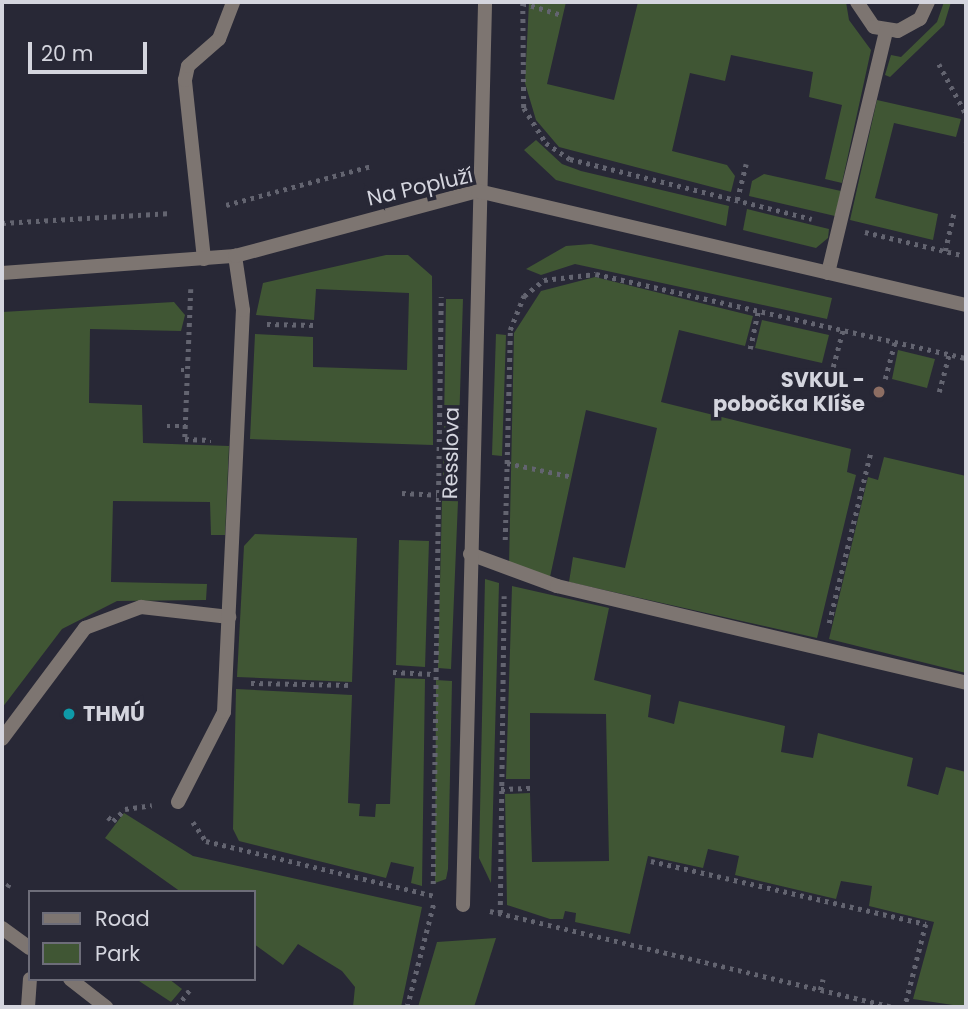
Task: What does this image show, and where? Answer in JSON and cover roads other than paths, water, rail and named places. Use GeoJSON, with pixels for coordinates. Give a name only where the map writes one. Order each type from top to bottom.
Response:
{"type":"FeatureCollection","features":[{"type":"Feature","properties":{"kind":"street"},"geometry":{"type":"LineString","coordinates":[[204,259],[185,80],[188,66],[219,39],[233,2]]}},
{"type":"Feature","properties":{"kind":"street","name":"Resslova"},"geometry":{"type":"LineString","coordinates":[[463,905],[478,191],[485,2]]}},
{"type":"Feature","properties":{"kind":"street"},"geometry":{"type":"LineString","coordinates":[[857,2],[865,19],[886,30],[910,27],[928,2]]}},
{"type":"Feature","properties":{"kind":"street"},"geometry":{"type":"LineString","coordinates":[[828,273],[886,30]]}},
{"type":"Feature","properties":{"kind":"street","name":"Na Popluží"},"geometry":{"type":"LineString","coordinates":[[2,273],[235,256],[478,191],[966,305]]}},
{"type":"Feature","properties":{"kind":"street"},"geometry":{"type":"LineString","coordinates":[[178,802],[224,712],[242,324],[235,256]]}},
{"type":"Feature","properties":{"kind":"street"},"geometry":{"type":"LineString","coordinates":[[470,554],[557,586],[823,646],[966,682]]}},
{"type":"Feature","properties":{"kind":"street"},"geometry":{"type":"LineString","coordinates":[[2,739],[85,628],[141,607],[229,617]]}},
{"type":"Feature","properties":{"kind":"street"},"geometry":{"type":"LineString","coordinates":[[2,928],[28,947]]}},
{"type":"Feature","properties":{"kind":"street"},"geometry":{"type":"LineString","coordinates":[[28,1007],[30,981]]}},
{"type":"Feature","properties":{"kind":"street"},"geometry":{"type":"LineString","coordinates":[[73,981],[106,1007]]}},
{"type":"Feature","properties":{"kind":"place","name":"SVKUL - pobočka Klíše"},"geometry":{"type":"Point","coordinates":[879,392]}},
{"type":"Feature","properties":{"kind":"place","name":"THMÚ"},"geometry":{"type":"Point","coordinates":[69,714]}}]}
